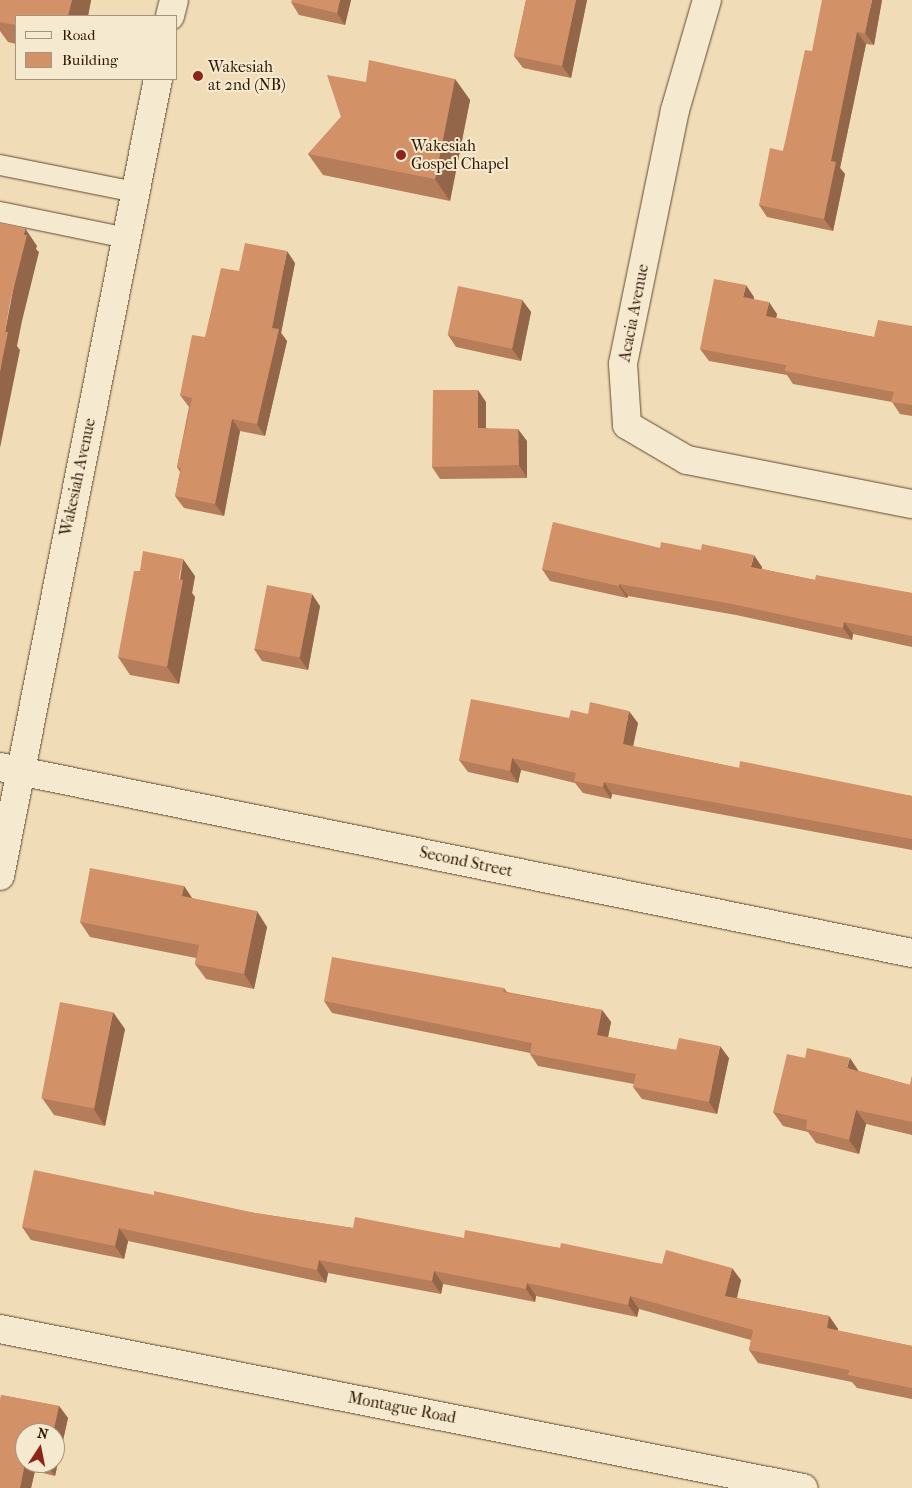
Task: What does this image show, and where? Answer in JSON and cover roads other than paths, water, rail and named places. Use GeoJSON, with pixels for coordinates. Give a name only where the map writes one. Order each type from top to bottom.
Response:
{"type":"FeatureCollection","features":[{"type":"Feature","properties":{"kind":"street"},"geometry":{"type":"LineString","coordinates":[[170,15],[174,0]]}},
{"type":"Feature","properties":{"kind":"street","name":"Acacia Avenue"},"geometry":{"type":"LineString","coordinates":[[707,0],[675,110],[623,364],[627,425],[687,460],[912,504]]}},
{"type":"Feature","properties":{"kind":"street","name":"Wakesiah Avenue"},"geometry":{"type":"LineString","coordinates":[[0,876],[10,769],[127,238],[158,80]]}},
{"type":"Feature","properties":{"kind":"street","name":"Second Street"},"geometry":{"type":"LineString","coordinates":[[10,769],[912,953]]}},
{"type":"Feature","properties":{"kind":"street","name":"Montague Road"},"geometry":{"type":"LineString","coordinates":[[0,1329],[803,1488]]}},
{"type":"Feature","properties":{"kind":"lane"},"geometry":{"type":"LineString","coordinates":[[0,165],[135,192]]}},
{"type":"Feature","properties":{"kind":"lane"},"geometry":{"type":"LineString","coordinates":[[0,212],[127,238]]}},
{"type":"Feature","properties":{"kind":"place","name":"Wakesiah at 2nd (NB)"},"geometry":{"type":"Point","coordinates":[198,76]}},
{"type":"Feature","properties":{"kind":"place","name":"Wakesiah Gospel Chapel"},"geometry":{"type":"Point","coordinates":[401,155]}}]}
